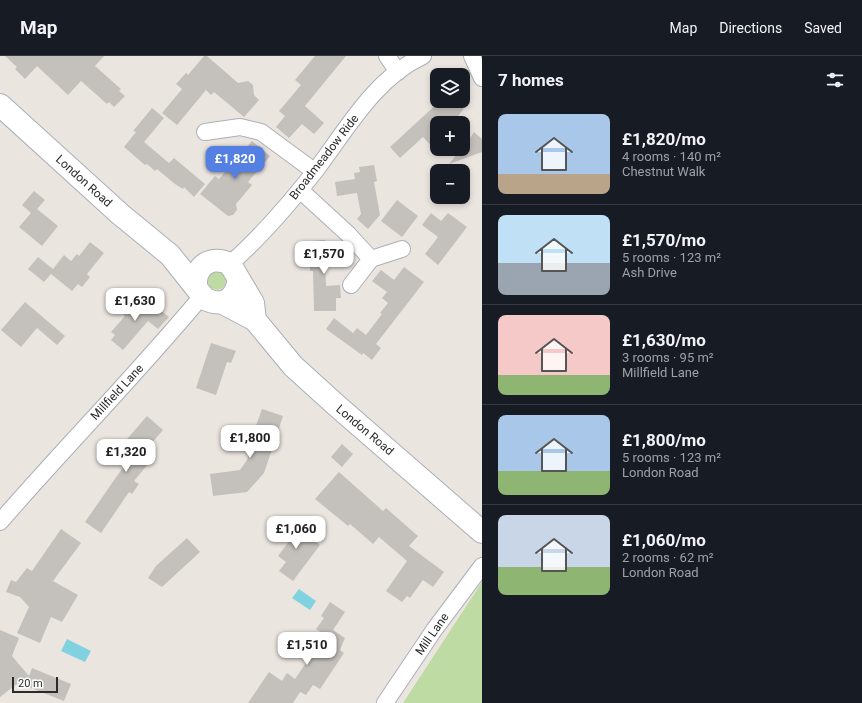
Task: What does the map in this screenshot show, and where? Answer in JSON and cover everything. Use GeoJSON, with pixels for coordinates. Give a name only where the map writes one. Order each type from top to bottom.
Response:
{"type":"FeatureCollection","features":[{"type":"Feature","properties":{"kind":"main road","name":"London Road"},"geometry":{"type":"LineString","coordinates":[[0,105],[120,214],[170,255],[206,295],[255,320],[293,366],[482,532]]}},
{"type":"Feature","properties":{"kind":"main road"},"geometry":{"type":"LineString","coordinates":[[170,255],[184,255],[206,263]]}},
{"type":"Feature","properties":{"kind":"main road"},"geometry":{"type":"LineString","coordinates":[[214,260],[224,261],[234,272],[236,291],[232,297],[206,295],[196,278],[199,269],[206,263],[214,260]]}},
{"type":"Feature","properties":{"kind":"main road","name":"London Road"},"geometry":{"type":"LineString","coordinates":[[234,272],[253,303],[255,320]]}},
{"type":"Feature","properties":{"kind":"street"},"geometry":{"type":"LineString","coordinates":[[387,56],[398,72]]}},
{"type":"Feature","properties":{"kind":"street","name":"Broadmeadow Ride"},"geometry":{"type":"LineString","coordinates":[[234,272],[269,225],[300,190],[370,98],[398,72],[423,56]]}},
{"type":"Feature","properties":{"kind":"street"},"geometry":{"type":"LineString","coordinates":[[472,56],[482,78]]}},
{"type":"Feature","properties":{"kind":"street"},"geometry":{"type":"LineString","coordinates":[[205,132],[240,127],[261,132],[314,172]]}},
{"type":"Feature","properties":{"kind":"street"},"geometry":{"type":"LineString","coordinates":[[300,190],[348,234],[371,259]]}},
{"type":"Feature","properties":{"kind":"street"},"geometry":{"type":"LineString","coordinates":[[351,285],[371,259],[402,249]]}},
{"type":"Feature","properties":{"kind":"street","name":"Millfield Lane"},"geometry":{"type":"LineString","coordinates":[[0,522],[66,446],[206,295]]}},
{"type":"Feature","properties":{"kind":"street","name":"Mill Lane"},"geometry":{"type":"LineString","coordinates":[[385,703],[434,630],[482,566]]}},
{"type":"Feature","properties":{"kind":"green space"},"geometry":{"type":"Polygon","coordinates":[[[213,272],[221,272],[226,277],[224,288],[221,290],[213,290],[208,285],[208,277],[213,272]]]}},
{"type":"Feature","properties":{"kind":"green space"},"geometry":{"type":"Polygon","coordinates":[[[482,582],[482,703],[403,703],[482,582]]]}},
{"type":"Feature","properties":{"kind":"water"},"geometry":{"type":"Polygon","coordinates":[[[299,589],[316,601],[310,610],[292,598],[299,589]]]}},
{"type":"Feature","properties":{"kind":"water"},"geometry":{"type":"Polygon","coordinates":[[[67,639],[91,651],[85,662],[61,651],[67,639]]]}},
{"type":"Feature","properties":{"kind":"building"},"geometry":{"type":"Polygon","coordinates":[[[5,56],[104,56],[95,66],[121,89],[119,91],[125,96],[114,107],[109,102],[107,104],[81,81],[68,95],[37,66],[25,79],[15,69],[17,67],[5,56]]]}},
{"type":"Feature","properties":{"kind":"building"},"geometry":{"type":"Polygon","coordinates":[[[204,56],[207,56],[238,83],[248,81],[253,85],[254,95],[259,100],[244,117],[214,92],[211,95],[206,90],[177,125],[162,113],[182,89],[176,84],[186,73],[188,75],[204,56]]]}},
{"type":"Feature","properties":{"kind":"building"},"geometry":{"type":"Polygon","coordinates":[[[315,56],[346,56],[305,106],[324,123],[314,134],[302,124],[289,138],[276,127],[285,116],[279,111],[301,85],[295,80],[315,56]]]}},
{"type":"Feature","properties":{"kind":"building"},"geometry":{"type":"Polygon","coordinates":[[[152,108],[164,118],[144,142],[169,163],[174,158],[205,184],[194,197],[184,187],[183,189],[175,184],[157,169],[155,171],[147,164],[145,165],[124,147],[136,132],[133,131],[152,108]]]}},
{"type":"Feature","properties":{"kind":"building"},"geometry":{"type":"Polygon","coordinates":[[[432,108],[464,108],[458,116],[430,116],[430,144],[423,137],[400,158],[390,147],[432,108]]]}},
{"type":"Feature","properties":{"kind":"building"},"geometry":{"type":"Polygon","coordinates":[[[474,132],[482,139],[482,152],[449,164],[455,156],[470,156],[470,138],[474,132]]]}},
{"type":"Feature","properties":{"kind":"building"},"geometry":{"type":"Polygon","coordinates":[[[252,141],[270,156],[248,182],[252,185],[236,204],[237,210],[233,215],[228,216],[200,194],[215,176],[219,179],[252,141]]]}},
{"type":"Feature","properties":{"kind":"building"},"geometry":{"type":"Polygon","coordinates":[[[374,165],[377,181],[374,182],[380,215],[368,229],[357,219],[361,214],[357,193],[337,196],[335,182],[355,179],[354,173],[360,172],[359,167],[374,165]]]}},
{"type":"Feature","properties":{"kind":"building"},"geometry":{"type":"Polygon","coordinates":[[[34,191],[45,200],[37,209],[58,226],[42,246],[19,227],[31,213],[22,205],[34,191]]]}},
{"type":"Feature","properties":{"kind":"building"},"geometry":{"type":"Polygon","coordinates":[[[397,200],[418,216],[402,237],[381,221],[397,200]]]}},
{"type":"Feature","properties":{"kind":"building"},"geometry":{"type":"Polygon","coordinates":[[[431,213],[441,221],[448,213],[467,227],[438,265],[425,254],[438,237],[422,225],[431,213]]]}},
{"type":"Feature","properties":{"kind":"building"},"geometry":{"type":"Polygon","coordinates":[[[325,240],[325,246],[343,245],[344,260],[325,261],[326,286],[340,285],[341,298],[336,298],[336,311],[314,311],[313,271],[310,271],[310,262],[308,262],[307,250],[310,250],[310,241],[325,240]]]}},
{"type":"Feature","properties":{"kind":"building"},"geometry":{"type":"Polygon","coordinates":[[[90,242],[104,253],[87,274],[90,277],[82,287],[78,284],[72,291],[51,274],[44,282],[28,269],[38,257],[53,269],[64,255],[71,261],[77,254],[79,256],[90,242]]]}},
{"type":"Feature","properties":{"kind":"building"},"geometry":{"type":"Polygon","coordinates":[[[404,267],[424,282],[376,344],[381,348],[372,360],[363,353],[362,355],[326,329],[334,318],[353,333],[357,328],[366,335],[382,314],[380,313],[388,303],[382,298],[387,292],[372,281],[381,270],[394,280],[404,267]]]}},
{"type":"Feature","properties":{"kind":"building"},"geometry":{"type":"Polygon","coordinates":[[[128,298],[141,309],[148,305],[156,312],[159,309],[169,317],[158,329],[148,321],[123,350],[111,340],[115,335],[111,332],[125,316],[118,309],[128,298]]]}},
{"type":"Feature","properties":{"kind":"building"},"geometry":{"type":"Polygon","coordinates":[[[25,302],[65,336],[57,345],[37,328],[21,347],[1,330],[25,302]]]}},
{"type":"Feature","properties":{"kind":"building"},"geometry":{"type":"Polygon","coordinates":[[[211,343],[236,351],[231,363],[227,362],[216,395],[196,388],[211,343]]]}},
{"type":"Feature","properties":{"kind":"building"},"geometry":{"type":"Polygon","coordinates":[[[262,409],[283,416],[264,473],[247,492],[213,496],[210,474],[240,470],[247,460],[258,427],[256,426],[262,409]]]}},
{"type":"Feature","properties":{"kind":"building"},"geometry":{"type":"Polygon","coordinates":[[[147,416],[163,430],[145,451],[153,458],[134,481],[139,484],[132,494],[129,492],[101,533],[85,522],[126,463],[115,453],[147,416]]]}},
{"type":"Feature","properties":{"kind":"building"},"geometry":{"type":"Polygon","coordinates":[[[342,444],[353,454],[342,467],[331,457],[342,444]]]}},
{"type":"Feature","properties":{"kind":"building"},"geometry":{"type":"Polygon","coordinates":[[[339,472],[383,511],[386,508],[418,536],[409,546],[444,572],[433,587],[423,580],[410,598],[407,596],[402,602],[386,591],[407,561],[379,537],[373,544],[350,524],[348,526],[315,499],[339,472]]]}},
{"type":"Feature","properties":{"kind":"building"},"geometry":{"type":"Polygon","coordinates":[[[286,519],[320,545],[293,581],[279,571],[286,562],[278,556],[290,540],[277,530],[286,519]]]}},
{"type":"Feature","properties":{"kind":"building"},"geometry":{"type":"Polygon","coordinates":[[[61,529],[81,543],[53,581],[78,595],[62,622],[51,617],[40,643],[17,633],[29,607],[20,597],[6,592],[11,580],[16,582],[27,568],[32,571],[61,529]]]}},
{"type":"Feature","properties":{"kind":"building"},"geometry":{"type":"Polygon","coordinates":[[[187,538],[200,552],[162,587],[148,578],[156,566],[187,538]]]}},
{"type":"Feature","properties":{"kind":"building"},"geometry":{"type":"Polygon","coordinates":[[[330,602],[345,612],[333,630],[345,638],[340,650],[344,653],[320,689],[313,685],[306,695],[300,692],[293,703],[248,703],[269,672],[282,681],[287,673],[295,679],[325,635],[316,629],[324,618],[321,616],[330,602]]]}},
{"type":"Feature","properties":{"kind":"building"},"geometry":{"type":"Polygon","coordinates":[[[0,630],[19,638],[12,656],[29,676],[32,668],[71,684],[64,701],[18,683],[0,697],[0,630]]]}}]}
